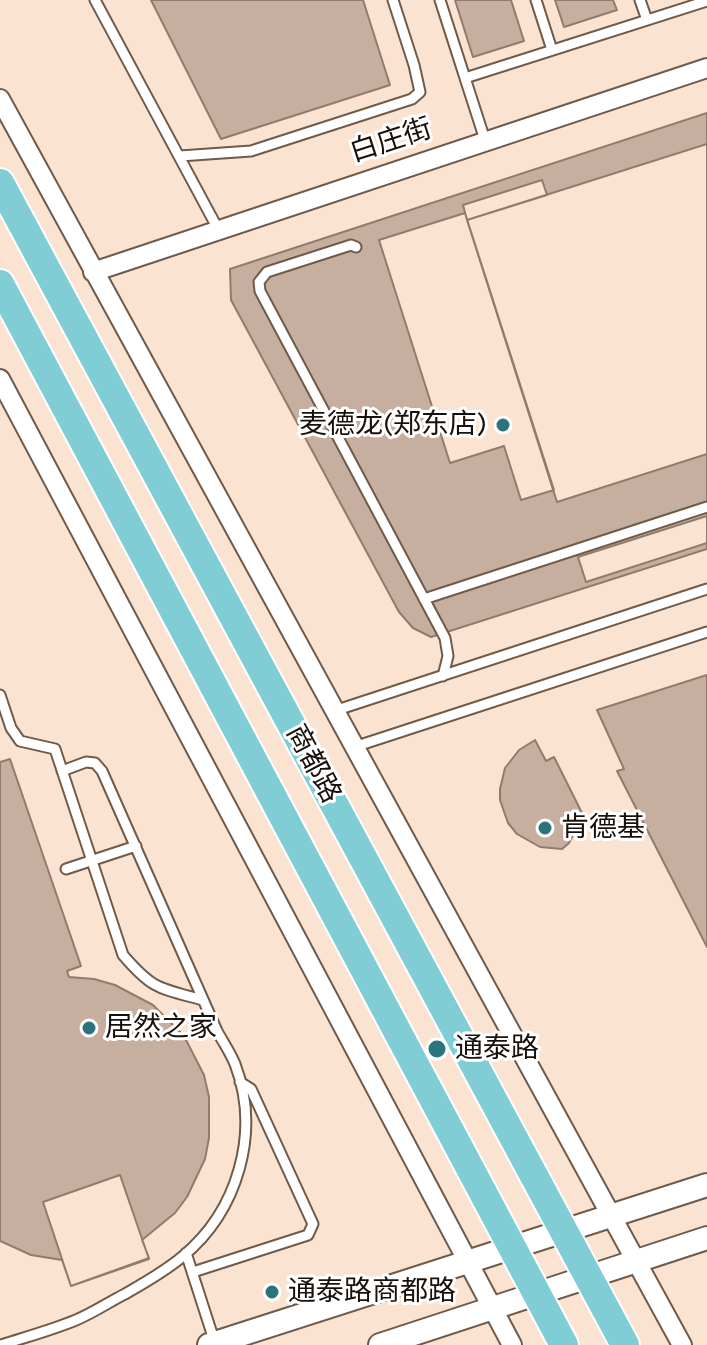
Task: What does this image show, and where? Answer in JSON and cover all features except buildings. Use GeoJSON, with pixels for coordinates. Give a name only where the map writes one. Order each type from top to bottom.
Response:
{"type":"FeatureCollection","features":[{"type":"Feature","properties":{"kind":"main road","name":"商都路"},"geometry":{"type":"LineString","coordinates":[[0,183],[625,1345]]}},
{"type":"Feature","properties":{"kind":"main road","name":"商都路"},"geometry":{"type":"LineString","coordinates":[[0,284],[564,1345]]}},
{"type":"Feature","properties":{"kind":"street","name":"白庄街"},"geometry":{"type":"LineString","coordinates":[[93,272],[707,68]]}},
{"type":"Feature","properties":{"kind":"street"},"geometry":{"type":"LineString","coordinates":[[0,99],[682,1345]]}},
{"type":"Feature","properties":{"kind":"street"},"geometry":{"type":"LineString","coordinates":[[0,379],[512,1345]]}},
{"type":"Feature","properties":{"kind":"street"},"geometry":{"type":"LineString","coordinates":[[212,1344],[707,1185]]}},
{"type":"Feature","properties":{"kind":"street"},"geometry":{"type":"LineString","coordinates":[[380,1345],[707,1238]]}},
{"type":"Feature","properties":{"kind":"lane"},"geometry":{"type":"LineString","coordinates":[[95,0],[218,229]]}},
{"type":"Feature","properties":{"kind":"lane"},"geometry":{"type":"LineString","coordinates":[[180,156],[251,151],[412,99],[420,92],[393,0]]}},
{"type":"Feature","properties":{"kind":"lane"},"geometry":{"type":"LineString","coordinates":[[440,0],[485,140]]}},
{"type":"Feature","properties":{"kind":"lane"},"geometry":{"type":"LineString","coordinates":[[536,0],[552,50]]}},
{"type":"Feature","properties":{"kind":"lane"},"geometry":{"type":"LineString","coordinates":[[640,0],[647,20]]}},
{"type":"Feature","properties":{"kind":"lane"},"geometry":{"type":"LineString","coordinates":[[465,78],[707,1]]}},
{"type":"Feature","properties":{"kind":"lane"},"geometry":{"type":"LineString","coordinates":[[356,247],[351,245],[267,272],[259,282],[260,291],[445,638],[448,656],[443,676]]}},
{"type":"Feature","properties":{"kind":"lane"},"geometry":{"type":"LineString","coordinates":[[424,599],[707,507]]}},
{"type":"Feature","properties":{"kind":"lane"},"geometry":{"type":"LineString","coordinates":[[334,711],[707,589]]}},
{"type":"Feature","properties":{"kind":"lane"},"geometry":{"type":"LineString","coordinates":[[354,747],[707,632]]}},
{"type":"Feature","properties":{"kind":"lane"},"geometry":{"type":"LineString","coordinates":[[0,695],[11,728],[20,741],[55,749],[123,955],[145,980],[158,988],[203,1000]]}},
{"type":"Feature","properties":{"kind":"lane"},"geometry":{"type":"LineString","coordinates":[[1,1345],[78,1319],[156,1277],[186,1253],[226,1203],[240,1169],[246,1134],[244,1098],[234,1063],[203,1000],[110,787],[95,763],[86,762],[62,771]]}},
{"type":"Feature","properties":{"kind":"lane"},"geometry":{"type":"LineString","coordinates":[[66,869],[136,846]]}},
{"type":"Feature","properties":{"kind":"lane"},"geometry":{"type":"LineString","coordinates":[[193,1272],[308,1235],[313,1224],[251,1089],[240,1082]]}},
{"type":"Feature","properties":{"kind":"lane"},"geometry":{"type":"LineString","coordinates":[[186,1253],[212,1344]]}},
{"type":"Feature","properties":{"kind":"place","name":"麦德龙(郑东店)"},"geometry":{"type":"Point","coordinates":[503,425]}},
{"type":"Feature","properties":{"kind":"place","name":"肯德基"},"geometry":{"type":"Point","coordinates":[545,828]}},
{"type":"Feature","properties":{"kind":"place","name":"居然之家"},"geometry":{"type":"Point","coordinates":[89,1028]}},
{"type":"Feature","properties":{"kind":"place","name":"通泰路"},"geometry":{"type":"Point","coordinates":[437,1049]}},
{"type":"Feature","properties":{"kind":"place","name":"通泰路商都路"},"geometry":{"type":"Point","coordinates":[272,1292]}}]}
